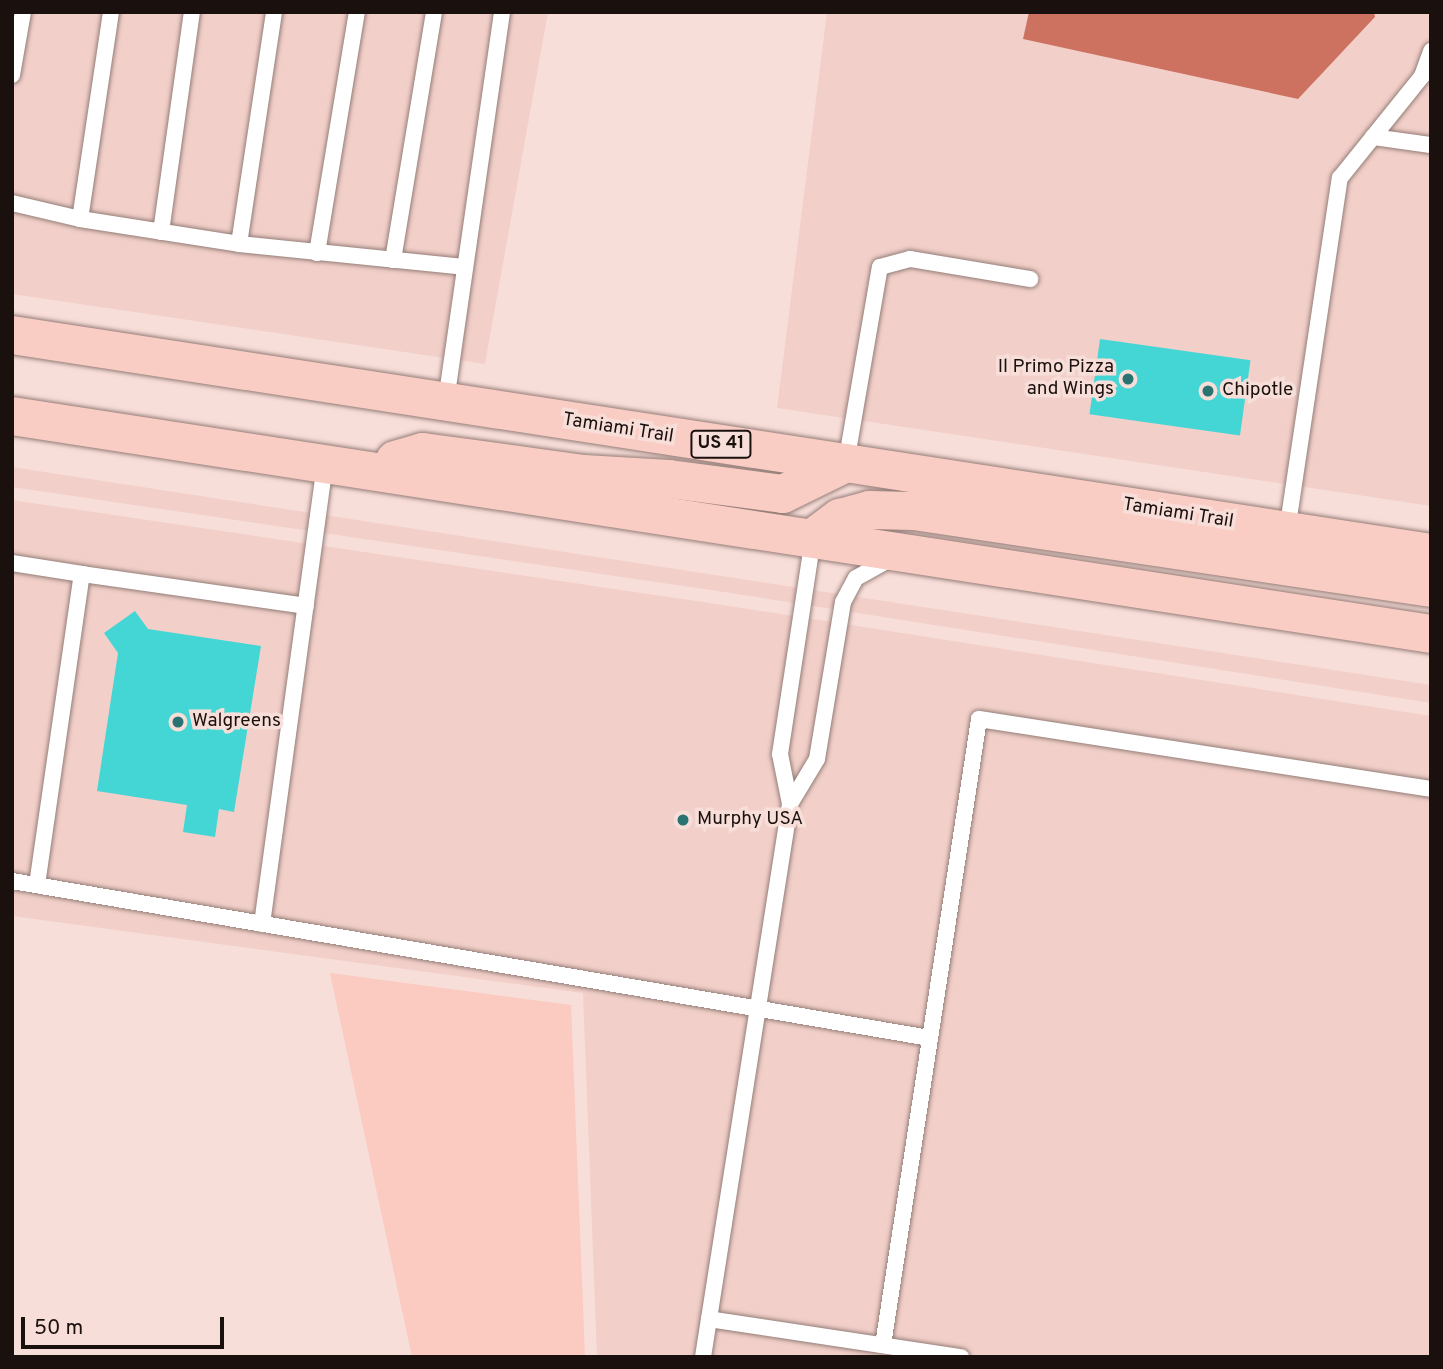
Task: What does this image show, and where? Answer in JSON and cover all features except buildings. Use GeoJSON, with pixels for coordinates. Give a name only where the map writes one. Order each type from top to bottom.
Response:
{"type":"FeatureCollection","features":[{"type":"Feature","properties":{"kind":"main road","name":"Tamiami Trail"},"geometry":{"type":"LineString","coordinates":[[12,335],[1431,553]]}},
{"type":"Feature","properties":{"kind":"main road"},"geometry":{"type":"LineString","coordinates":[[12,416],[1431,634]]}},
{"type":"Feature","properties":{"kind":"main road"},"geometry":{"type":"LineString","coordinates":[[363,470],[423,452],[584,474],[669,479],[783,494],[846,463]]}},
{"type":"Feature","properties":{"kind":"main road"},"geometry":{"type":"LineString","coordinates":[[813,538],[840,517],[870,510],[914,511],[1431,589]]}},
{"type":"Feature","properties":{"kind":"lane"},"geometry":{"type":"LineString","coordinates":[[12,75],[23,12]]}},
{"type":"Feature","properties":{"kind":"lane"},"geometry":{"type":"LineString","coordinates":[[80,219],[111,12]]}},
{"type":"Feature","properties":{"kind":"lane"},"geometry":{"type":"LineString","coordinates":[[161,232],[192,12]]}},
{"type":"Feature","properties":{"kind":"lane"},"geometry":{"type":"LineString","coordinates":[[239,244],[274,12]]}},
{"type":"Feature","properties":{"kind":"lane"},"geometry":{"type":"LineString","coordinates":[[317,253],[357,12]]}},
{"type":"Feature","properties":{"kind":"lane"},"geometry":{"type":"LineString","coordinates":[[393,260],[434,12]]}},
{"type":"Feature","properties":{"kind":"lane"},"geometry":{"type":"LineString","coordinates":[[446,402],[502,12]]}},
{"type":"Feature","properties":{"kind":"lane"},"geometry":{"type":"LineString","coordinates":[[1287,531],[1340,178],[1422,76],[1431,51]]}},
{"type":"Feature","properties":{"kind":"lane"},"geometry":{"type":"LineString","coordinates":[[1373,136],[1431,145]]}},
{"type":"Feature","properties":{"kind":"lane"},"geometry":{"type":"LineString","coordinates":[[12,203],[80,219],[239,244],[464,267]]}},
{"type":"Feature","properties":{"kind":"lane"},"geometry":{"type":"LineString","coordinates":[[846,463],[880,267],[910,259],[1030,279]]}},
{"type":"Feature","properties":{"kind":"lane"},"geometry":{"type":"LineString","coordinates":[[262,924],[325,464]]}},
{"type":"Feature","properties":{"kind":"lane"},"geometry":{"type":"LineString","coordinates":[[703,1357],[790,804],[780,754],[813,538]]}},
{"type":"Feature","properties":{"kind":"lane"},"geometry":{"type":"LineString","coordinates":[[790,804],[817,759],[843,602],[856,578],[874,566],[905,553]]}},
{"type":"Feature","properties":{"kind":"lane"},"geometry":{"type":"LineString","coordinates":[[12,563],[306,606]]}},
{"type":"Feature","properties":{"kind":"lane"},"geometry":{"type":"LineString","coordinates":[[37,886],[82,574]]}},
{"type":"Feature","properties":{"kind":"lane"},"geometry":{"type":"LineString","coordinates":[[883,1345],[979,719],[1431,789]]}},
{"type":"Feature","properties":{"kind":"lane"},"geometry":{"type":"LineString","coordinates":[[12,881],[930,1038]]}},
{"type":"Feature","properties":{"kind":"lane"},"geometry":{"type":"LineString","coordinates":[[709,1319],[961,1357]]}},
{"type":"Feature","properties":{"kind":"shaded area"},"geometry":{"type":"Polygon","coordinates":[[[12,12],[548,12],[485,364],[12,294],[12,12]]]}},
{"type":"Feature","properties":{"kind":"shaded area"},"geometry":{"type":"Polygon","coordinates":[[[827,12],[1029,12],[1024,39],[1297,99],[1375,18],[1374,12],[1431,12],[1431,506],[777,408],[827,12]]]}},
{"type":"Feature","properties":{"kind":"shaded area"},"geometry":{"type":"Polygon","coordinates":[[[1029,12],[1374,12],[1375,17],[1298,99],[1023,39],[1029,12]]]}},
{"type":"Feature","properties":{"kind":"shaded area"},"geometry":{"type":"Polygon","coordinates":[[[12,467],[1431,685],[1431,703],[724,592],[12,487],[12,467]]]}},
{"type":"Feature","properties":{"kind":"shaded area"},"geometry":{"type":"Polygon","coordinates":[[[12,500],[723,605],[1431,716],[1431,1357],[597,1357],[583,993],[12,916],[12,500]]]}},
{"type":"Feature","properties":{"kind":"shaded area"},"geometry":{"type":"Polygon","coordinates":[[[330,973],[571,1005],[585,1357],[412,1357],[330,973]]]}},
{"type":"Feature","properties":{"kind":"place","name":"Il Primo Pizza and Wings"},"geometry":{"type":"Point","coordinates":[1128,379]}},
{"type":"Feature","properties":{"kind":"place","name":"Chipotle"},"geometry":{"type":"Point","coordinates":[1208,391]}},
{"type":"Feature","properties":{"kind":"place","name":"Walgreens"},"geometry":{"type":"Point","coordinates":[178,722]}},
{"type":"Feature","properties":{"kind":"place","name":"Murphy USA"},"geometry":{"type":"Point","coordinates":[683,820]}}]}
